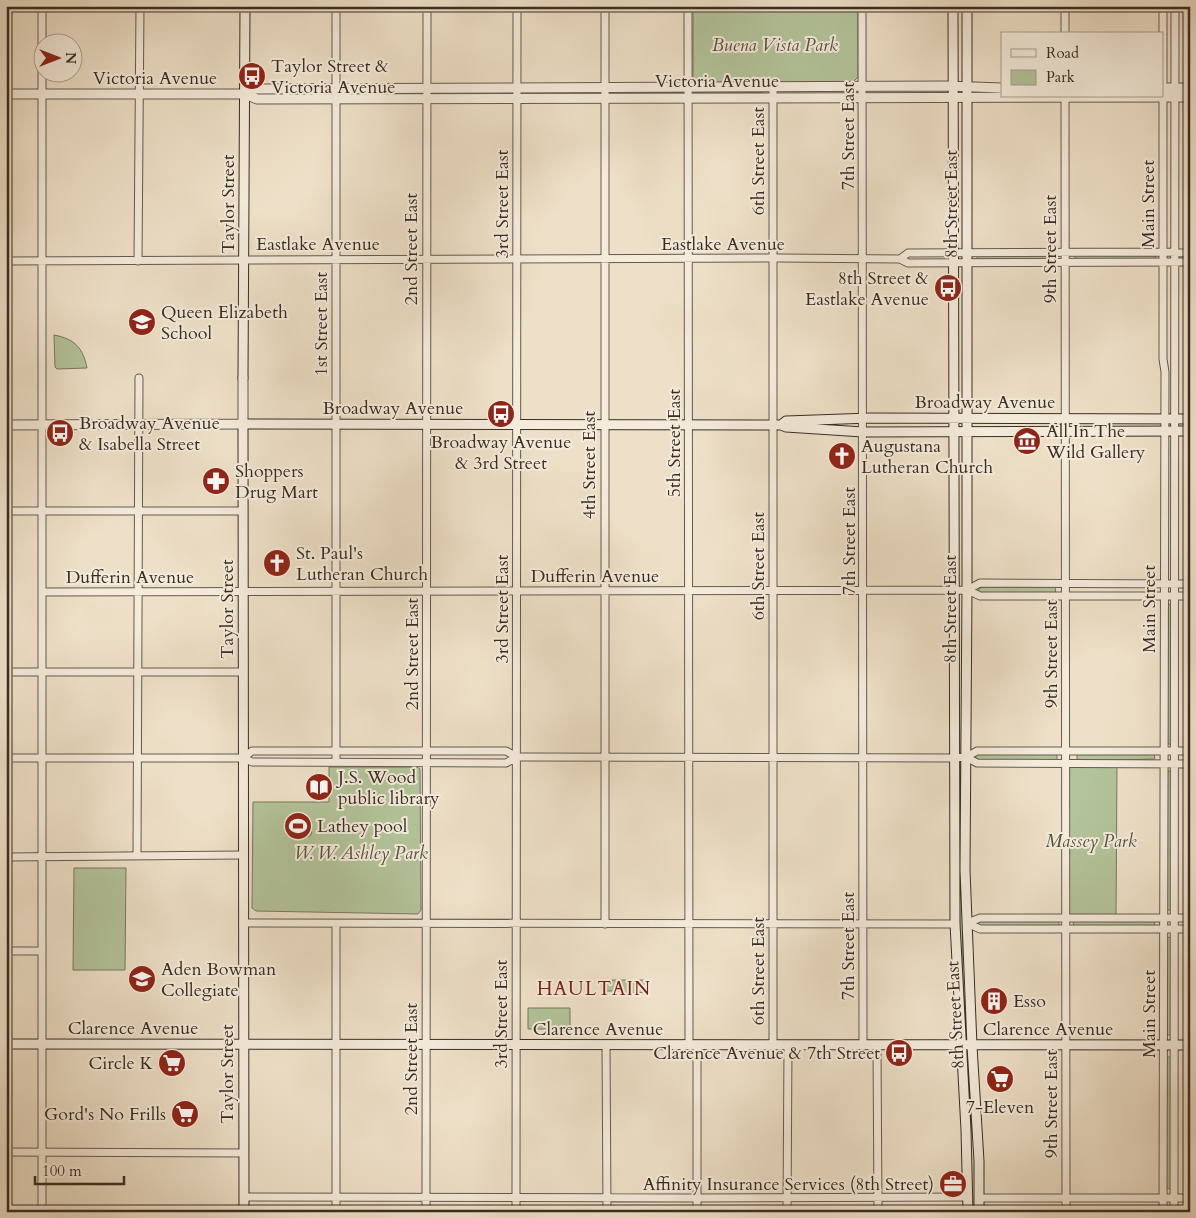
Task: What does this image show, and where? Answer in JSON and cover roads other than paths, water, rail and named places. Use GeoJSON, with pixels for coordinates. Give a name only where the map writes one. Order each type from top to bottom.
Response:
{"type":"FeatureCollection","features":[{"type":"Feature","properties":{"kind":"main road","name":"Taylor Street"},"geometry":{"type":"LineString","coordinates":[[244,1212],[243,378],[245,6]]}},
{"type":"Feature","properties":{"kind":"main road","name":"8th Street East"},"geometry":{"type":"LineString","coordinates":[[953,6],[955,924],[968,1212]]}},
{"type":"Feature","properties":{"kind":"main road","name":"8th Street East"},"geometry":{"type":"LineString","coordinates":[[967,6],[967,923],[978,1142],[979,1212]]}},
{"type":"Feature","properties":{"kind":"main road","name":"Victoria Avenue"},"geometry":{"type":"LineString","coordinates":[[245,94],[256,88],[863,86],[953,86],[967,92],[1001,93]]}},
{"type":"Feature","properties":{"kind":"main road","name":"Victoria Avenue"},"geometry":{"type":"LineString","coordinates":[[6,94],[245,94],[256,99],[954,97],[967,92],[1001,88]]}},
{"type":"Feature","properties":{"kind":"main road","name":"Victoria Avenue"},"geometry":{"type":"LineString","coordinates":[[1175,92],[1190,88]]}},
{"type":"Feature","properties":{"kind":"main road","name":"Victoria Avenue"},"geometry":{"type":"LineString","coordinates":[[1164,91],[1175,92],[1190,97]]}},
{"type":"Feature","properties":{"kind":"main road","name":"Broadway Avenue"},"geometry":{"type":"LineString","coordinates":[[777,425],[786,421],[863,418],[1190,419]]}},
{"type":"Feature","properties":{"kind":"main road","name":"Broadway Avenue"},"geometry":{"type":"LineString","coordinates":[[6,425],[689,424],[777,425],[863,432],[1190,431]]}},
{"type":"Feature","properties":{"kind":"main road","name":"Clarence Avenue"},"geometry":{"type":"LineString","coordinates":[[6,1044],[1190,1045]]}},
{"type":"Feature","properties":{"kind":"street"},"geometry":{"type":"LineString","coordinates":[[42,6],[42,1212]]}},
{"type":"Feature","properties":{"kind":"street"},"geometry":{"type":"LineString","coordinates":[[138,261],[140,6]]}},
{"type":"Feature","properties":{"kind":"street","name":"1st Street East"},"geometry":{"type":"LineString","coordinates":[[336,6],[336,762]]}},
{"type":"Feature","properties":{"kind":"street","name":"2nd Street East"},"geometry":{"type":"LineString","coordinates":[[426,1212],[427,6]]}},
{"type":"Feature","properties":{"kind":"street","name":"3rd Street East"},"geometry":{"type":"LineString","coordinates":[[516,1212],[517,6]]}},
{"type":"Feature","properties":{"kind":"street","name":"4th Street East"},"geometry":{"type":"LineString","coordinates":[[605,6],[605,924]]}},
{"type":"Feature","properties":{"kind":"street","name":"5th Street East"},"geometry":{"type":"LineString","coordinates":[[688,6],[688,924],[697,1212]]}},
{"type":"Feature","properties":{"kind":"street","name":"7th Street East"},"geometry":{"type":"LineString","coordinates":[[862,6],[863,1046]]}},
{"type":"Feature","properties":{"kind":"street"},"geometry":{"type":"LineString","coordinates":[[1065,6],[1065,32]]}},
{"type":"Feature","properties":{"kind":"street","name":"Main Street"},"geometry":{"type":"LineString","coordinates":[[1163,6],[1163,32]]}},
{"type":"Feature","properties":{"kind":"street","name":"Main Street"},"geometry":{"type":"LineString","coordinates":[[1174,1212],[1175,6]]}},
{"type":"Feature","properties":{"kind":"street","name":"6th Street East"},"geometry":{"type":"LineString","coordinates":[[773,87],[777,425],[773,591],[773,1045]]}},
{"type":"Feature","properties":{"kind":"street","name":"9th Street East"},"geometry":{"type":"LineString","coordinates":[[1065,98],[1066,1212]]}},
{"type":"Feature","properties":{"kind":"street","name":"Main Street"},"geometry":{"type":"LineString","coordinates":[[1163,98],[1165,419],[1163,751],[1164,1212]]}},
{"type":"Feature","properties":{"kind":"street","name":"Eastlake Avenue"},"geometry":{"type":"LineString","coordinates":[[900,259],[908,253],[1190,253]]}},
{"type":"Feature","properties":{"kind":"street","name":"Eastlake Avenue"},"geometry":{"type":"LineString","coordinates":[[6,260],[774,258],[900,259],[908,263],[1190,262]]}},
{"type":"Feature","properties":{"kind":"street"},"geometry":{"type":"LineString","coordinates":[[137,855],[139,378]]}},
{"type":"Feature","properties":{"kind":"street"},"geometry":{"type":"LineString","coordinates":[[6,511],[243,511]]}},
{"type":"Feature","properties":{"kind":"street","name":"Dufferin Avenue"},"geometry":{"type":"LineString","coordinates":[[42,592],[954,591],[967,590],[980,583],[1190,584]]}},
{"type":"Feature","properties":{"kind":"street","name":"Dufferin Avenue"},"geometry":{"type":"LineString","coordinates":[[967,590],[980,596],[1190,596]]}},
{"type":"Feature","properties":{"kind":"street"},"geometry":{"type":"LineString","coordinates":[[6,672],[243,672]]}},
{"type":"Feature","properties":{"kind":"street"},"geometry":{"type":"LineString","coordinates":[[243,758],[252,751],[506,751],[516,757]]}},
{"type":"Feature","properties":{"kind":"street"},"geometry":{"type":"LineString","coordinates":[[6,758],[243,758],[252,762],[506,762],[516,757],[954,758],[966,757],[977,751],[1190,751]]}},
{"type":"Feature","properties":{"kind":"street"},"geometry":{"type":"LineString","coordinates":[[966,757],[977,763],[1190,764]]}},
{"type":"Feature","properties":{"kind":"street"},"geometry":{"type":"LineString","coordinates":[[6,857],[244,855]]}},
{"type":"Feature","properties":{"kind":"street"},"geometry":{"type":"LineString","coordinates":[[967,923],[980,918],[1190,918]]}},
{"type":"Feature","properties":{"kind":"street"},"geometry":{"type":"LineString","coordinates":[[244,923],[955,924]]}},
{"type":"Feature","properties":{"kind":"street"},"geometry":{"type":"LineString","coordinates":[[967,923],[980,928],[1190,929]]}},
{"type":"Feature","properties":{"kind":"street"},"geometry":{"type":"LineString","coordinates":[[336,924],[336,1212]]}},
{"type":"Feature","properties":{"kind":"street"},"geometry":{"type":"LineString","coordinates":[[6,951],[42,951]]}},
{"type":"Feature","properties":{"kind":"street"},"geometry":{"type":"LineString","coordinates":[[606,1045],[607,1212]]}},
{"type":"Feature","properties":{"kind":"street"},"geometry":{"type":"LineString","coordinates":[[787,1212],[788,1045]]}},
{"type":"Feature","properties":{"kind":"street"},"geometry":{"type":"LineString","coordinates":[[877,1046],[878,1212]]}},
{"type":"Feature","properties":{"kind":"street"},"geometry":{"type":"LineString","coordinates":[[6,1152],[244,1153]]}},
{"type":"Feature","properties":{"kind":"street"},"geometry":{"type":"LineString","coordinates":[[244,1197],[968,1197]]}},
{"type":"Feature","properties":{"kind":"street"},"geometry":{"type":"LineString","coordinates":[[979,1198],[1190,1198]]}},
{"type":"Feature","properties":{"kind":"water","name":"Lathey pool"},"geometry":{"type":"Polygon","coordinates":[[[293,815],[306,815],[306,828],[312,833],[310,836],[302,837],[302,831],[293,831],[289,823],[293,815]]]}},
{"type":"Feature","properties":{"kind":"place","name":"Taylor Street & Victoria Avenue"},"geometry":{"type":"Point","coordinates":[252,76]}},
{"type":"Feature","properties":{"kind":"place","name":"8th Street & Eastlake Avenue"},"geometry":{"type":"Point","coordinates":[948,288]}},
{"type":"Feature","properties":{"kind":"place","name":"Queen Elizabeth School"},"geometry":{"type":"Point","coordinates":[142,322]}},
{"type":"Feature","properties":{"kind":"place","name":"Broadway Avenue & 3rd Street"},"geometry":{"type":"Point","coordinates":[501,414]}},
{"type":"Feature","properties":{"kind":"place","name":"Broadway Avenue & Isabella Street"},"geometry":{"type":"Point","coordinates":[60,433]}},
{"type":"Feature","properties":{"kind":"place","name":"All In The Wild Gallery"},"geometry":{"type":"Point","coordinates":[1027,441]}},
{"type":"Feature","properties":{"kind":"place","name":"Augustana Lutheran Church"},"geometry":{"type":"Point","coordinates":[842,456]}},
{"type":"Feature","properties":{"kind":"place","name":"Shoppers Drug Mart"},"geometry":{"type":"Point","coordinates":[216,481]}},
{"type":"Feature","properties":{"kind":"place","name":"St. Paul's Lutheran Church"},"geometry":{"type":"Point","coordinates":[277,563]}},
{"type":"Feature","properties":{"kind":"place","name":"J.S. Wood public library"},"geometry":{"type":"Point","coordinates":[319,787]}},
{"type":"Feature","properties":{"kind":"place","name":"Lathey pool"},"geometry":{"type":"Point","coordinates":[298,826]}},
{"type":"Feature","properties":{"kind":"place","name":"Aden Bowman Collegiate"},"geometry":{"type":"Point","coordinates":[142,979]}},
{"type":"Feature","properties":{"kind":"place","name":"Esso"},"geometry":{"type":"Point","coordinates":[994,1001]}},
{"type":"Feature","properties":{"kind":"place","name":"Clarence Avenue & 7th Street"},"geometry":{"type":"Point","coordinates":[899,1053]}},
{"type":"Feature","properties":{"kind":"place","name":"Circle K"},"geometry":{"type":"Point","coordinates":[172,1063]}},
{"type":"Feature","properties":{"kind":"place","name":"7-Eleven"},"geometry":{"type":"Point","coordinates":[1000,1079]}},
{"type":"Feature","properties":{"kind":"place","name":"Gord's No Frills"},"geometry":{"type":"Point","coordinates":[185,1114]}},
{"type":"Feature","properties":{"kind":"place","name":"Affinity Insurance Services (8th Street)"},"geometry":{"type":"Point","coordinates":[953,1184]}},
{"type":"Feature","properties":{"kind":"district","name":"HAULTAIN"},"geometry":{"type":"Point","coordinates":[594,988]}},
{"type":"Feature","properties":{"kind":"park label","name":"Buena Vista Park"},"geometry":{"type":"Point","coordinates":[775,45]}},
{"type":"Feature","properties":{"kind":"park label","name":"Massey Park"},"geometry":{"type":"Point","coordinates":[1091,841]}},
{"type":"Feature","properties":{"kind":"park label","name":"W. W. Ashley Park"},"geometry":{"type":"Point","coordinates":[361,853]}}]}
